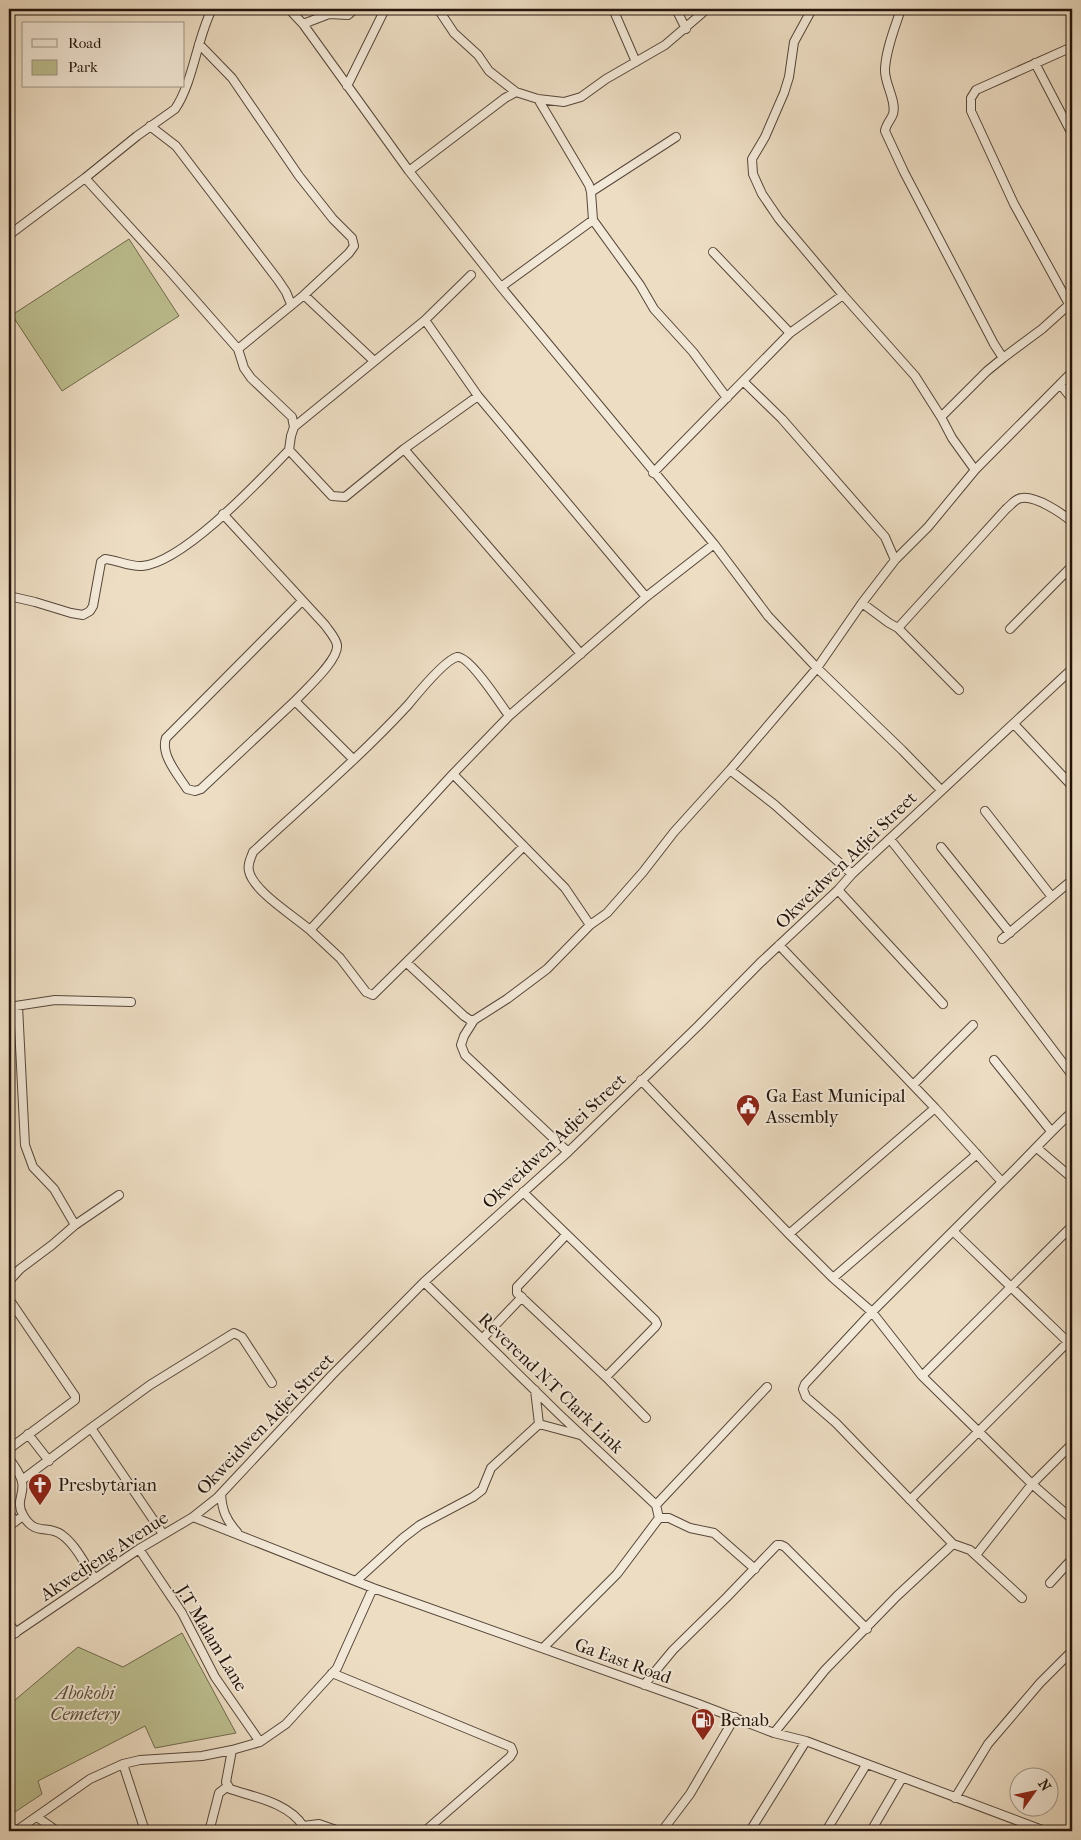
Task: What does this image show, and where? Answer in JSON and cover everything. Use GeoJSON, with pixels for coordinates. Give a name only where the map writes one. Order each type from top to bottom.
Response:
{"type":"FeatureCollection","features":[{"type":"Feature","properties":{"kind":"street"},"geometry":{"type":"LineString","coordinates":[[185,85],[204,26],[212,9]]}},
{"type":"Feature","properties":{"kind":"street"},"geometry":{"type":"LineString","coordinates":[[289,9],[303,24],[409,171],[653,473],[714,544],[768,616],[817,668],[942,790]]}},
{"type":"Feature","properties":{"kind":"street"},"geometry":{"type":"LineString","coordinates":[[303,24],[329,14],[348,15],[355,9]]}},
{"type":"Feature","properties":{"kind":"street"},"geometry":{"type":"LineString","coordinates":[[347,86],[385,9]]}},
{"type":"Feature","properties":{"kind":"street"},"geometry":{"type":"LineString","coordinates":[[438,9],[454,33],[478,55],[489,71],[516,92],[538,99],[564,102],[581,96],[606,79],[665,46],[707,9]]}},
{"type":"Feature","properties":{"kind":"street"},"geometry":{"type":"LineString","coordinates":[[613,9],[636,62]]}},
{"type":"Feature","properties":{"kind":"street"},"geometry":{"type":"LineString","coordinates":[[676,9],[686,29]]}},
{"type":"Feature","properties":{"kind":"street"},"geometry":{"type":"LineString","coordinates":[[812,9],[794,42],[789,77],[784,93],[765,137],[752,159],[753,174],[762,194],[779,219],[843,295],[916,376],[952,438],[975,470]]}},
{"type":"Feature","properties":{"kind":"street"},"geometry":{"type":"LineString","coordinates":[[901,9],[892,36],[885,68],[893,104],[893,114],[885,131],[904,172],[1003,358]]}},
{"type":"Feature","properties":{"kind":"street"},"geometry":{"type":"LineString","coordinates":[[199,44],[232,78],[299,176],[354,242],[354,246],[349,253],[304,295],[238,349]]}},
{"type":"Feature","properties":{"kind":"street"},"geometry":{"type":"LineString","coordinates":[[941,417],[987,371],[1042,329],[1071,303],[1014,204],[971,110],[971,98],[976,90],[1072,47]]}},
{"type":"Feature","properties":{"kind":"street"},"geometry":{"type":"LineString","coordinates":[[1035,63],[1072,134]]}},
{"type":"Feature","properties":{"kind":"street"},"geometry":{"type":"LineString","coordinates":[[9,235],[150,126],[175,109],[184,88]]}},
{"type":"Feature","properties":{"kind":"street"},"geometry":{"type":"LineString","coordinates":[[409,171],[505,98],[516,92]]}},
{"type":"Feature","properties":{"kind":"street"},"geometry":{"type":"LineString","coordinates":[[538,99],[588,185],[591,192],[593,220],[640,284],[654,308],[693,352],[727,398]]}},
{"type":"Feature","properties":{"kind":"street"},"geometry":{"type":"LineString","coordinates":[[150,126],[176,146],[278,280],[291,304]]}},
{"type":"Feature","properties":{"kind":"street"},"geometry":{"type":"LineString","coordinates":[[591,192],[676,137]]}},
{"type":"Feature","properties":{"kind":"street"},"geometry":{"type":"LineString","coordinates":[[9,596],[70,613],[83,615],[90,611],[93,606],[101,562],[104,559],[141,566],[148,565],[170,556],[192,542],[289,450],[294,427],[292,417],[257,384],[244,368],[238,349],[85,178]]}},
{"type":"Feature","properties":{"kind":"street"},"geometry":{"type":"LineString","coordinates":[[501,287],[593,220]]}},
{"type":"Feature","properties":{"kind":"street"},"geometry":{"type":"LineString","coordinates":[[712,252],[790,334]]}},
{"type":"Feature","properties":{"kind":"street"},"geometry":{"type":"LineString","coordinates":[[294,427],[373,360],[424,320],[472,275]]}},
{"type":"Feature","properties":{"kind":"street"},"geometry":{"type":"LineString","coordinates":[[304,295],[373,360]]}},
{"type":"Feature","properties":{"kind":"street"},"geometry":{"type":"LineString","coordinates":[[653,473],[790,334],[843,295]]}},
{"type":"Feature","properties":{"kind":"street"},"geometry":{"type":"LineString","coordinates":[[424,320],[478,396],[646,597]]}},
{"type":"Feature","properties":{"kind":"street"},"geometry":{"type":"LineString","coordinates":[[568,1152],[465,1055],[461,1045],[474,1020],[507,999],[547,968],[590,925],[607,913],[643,872],[674,832],[817,668],[862,603],[895,560],[928,527],[975,470],[1072,372]]}},
{"type":"Feature","properties":{"kind":"street"},"geometry":{"type":"LineString","coordinates":[[744,382],[782,419],[885,536],[895,560]]}},
{"type":"Feature","properties":{"kind":"street"},"geometry":{"type":"LineString","coordinates":[[1060,384],[1072,399]]}},
{"type":"Feature","properties":{"kind":"street"},"geometry":{"type":"LineString","coordinates":[[289,450],[332,496],[345,497],[404,449],[478,396]]}},
{"type":"Feature","properties":{"kind":"street"},"geometry":{"type":"LineString","coordinates":[[404,449],[580,654]]}},
{"type":"Feature","properties":{"kind":"street"},"geometry":{"type":"LineString","coordinates":[[898,628],[1006,509],[1019,498],[1034,500],[1053,508],[1072,522]]}},
{"type":"Feature","properties":{"kind":"street"},"geometry":{"type":"LineString","coordinates":[[223,514],[325,625],[337,646],[330,662],[295,701],[201,789],[195,791],[187,790],[166,755],[164,744],[166,738],[302,600]]}},
{"type":"Feature","properties":{"kind":"street"},"geometry":{"type":"LineString","coordinates":[[310,930],[453,774],[509,716],[646,597],[714,544]]}},
{"type":"Feature","properties":{"kind":"street"},"geometry":{"type":"LineString","coordinates":[[1010,629],[1072,566]]}},
{"type":"Feature","properties":{"kind":"street"},"geometry":{"type":"LineString","coordinates":[[862,603],[898,628],[959,690]]}},
{"type":"Feature","properties":{"kind":"street"},"geometry":{"type":"LineString","coordinates":[[509,716],[479,674],[465,660],[457,657],[440,670],[394,720],[253,852],[249,862],[249,871],[253,880],[269,898],[296,918],[340,958],[366,992],[371,995],[376,994],[524,846]]}},
{"type":"Feature","properties":{"kind":"street","name":"Okweidwen Adjei Street"},"geometry":{"type":"LineString","coordinates":[[192,1518],[220,1494],[326,1381],[424,1282],[568,1152],[779,945],[838,890],[852,874],[1072,669]]}},
{"type":"Feature","properties":{"kind":"street"},"geometry":{"type":"LineString","coordinates":[[295,701],[352,759]]}},
{"type":"Feature","properties":{"kind":"street"},"geometry":{"type":"LineString","coordinates":[[1014,724],[1072,786]]}},
{"type":"Feature","properties":{"kind":"street"},"geometry":{"type":"LineString","coordinates":[[730,770],[775,805],[852,874]]}},
{"type":"Feature","properties":{"kind":"street"},"geometry":{"type":"LineString","coordinates":[[453,774],[565,888],[590,925]]}},
{"type":"Feature","properties":{"kind":"street"},"geometry":{"type":"LineString","coordinates":[[985,811],[1052,897]]}},
{"type":"Feature","properties":{"kind":"street"},"geometry":{"type":"LineString","coordinates":[[890,838],[983,956],[1072,1075]]}},
{"type":"Feature","properties":{"kind":"street"},"geometry":{"type":"LineString","coordinates":[[941,847],[1010,933]]}},
{"type":"Feature","properties":{"kind":"street"},"geometry":{"type":"LineString","coordinates":[[1002,939],[1072,880]]}},
{"type":"Feature","properties":{"kind":"street"},"geometry":{"type":"LineString","coordinates":[[838,890],[943,1004]]}},
{"type":"Feature","properties":{"kind":"street"},"geometry":{"type":"LineString","coordinates":[[779,945],[935,1108],[1002,1182]]}},
{"type":"Feature","properties":{"kind":"street"},"geometry":{"type":"LineString","coordinates":[[407,963],[464,1016],[474,1020]]}},
{"type":"Feature","properties":{"kind":"street"},"geometry":{"type":"LineString","coordinates":[[9,1008],[55,1000],[131,1002]]}},
{"type":"Feature","properties":{"kind":"street"},"geometry":{"type":"LineString","coordinates":[[18,1006],[27,1154],[32,1167],[41,1174],[59,1197],[75,1226]]}},
{"type":"Feature","properties":{"kind":"street"},"geometry":{"type":"LineString","coordinates":[[913,1085],[973,1025]]}},
{"type":"Feature","properties":{"kind":"street"},"geometry":{"type":"LineString","coordinates":[[994,1060],[1051,1131]]}},
{"type":"Feature","properties":{"kind":"street"},"geometry":{"type":"LineString","coordinates":[[641,1080],[789,1234],[833,1278],[872,1312],[922,1376],[1032,1484],[1072,1519]]}},
{"type":"Feature","properties":{"kind":"street"},"geometry":{"type":"LineString","coordinates":[[789,1234],[935,1108]]}},
{"type":"Feature","properties":{"kind":"street"},"geometry":{"type":"LineString","coordinates":[[1022,1598],[970,1550],[952,1544],[836,1424],[806,1398],[803,1392],[805,1384],[872,1312],[1072,1112]]}},
{"type":"Feature","properties":{"kind":"street"},"geometry":{"type":"LineString","coordinates":[[1037,1148],[1072,1178]]}},
{"type":"Feature","properties":{"kind":"street"},"geometry":{"type":"LineString","coordinates":[[833,1278],[977,1154]]}},
{"type":"Feature","properties":{"kind":"street"},"geometry":{"type":"LineString","coordinates":[[523,1192],[657,1324],[606,1377]]}},
{"type":"Feature","properties":{"kind":"street"},"geometry":{"type":"LineString","coordinates":[[9,1281],[20,1269],[119,1194]]}},
{"type":"Feature","properties":{"kind":"street"},"geometry":{"type":"LineString","coordinates":[[922,1376],[1072,1226]]}},
{"type":"Feature","properties":{"kind":"street"},"geometry":{"type":"LineString","coordinates":[[910,1500],[1070,1340],[1010,1288],[953,1231]]}},
{"type":"Feature","properties":{"kind":"street"},"geometry":{"type":"LineString","coordinates":[[566,1235],[517,1287],[517,1293],[606,1377],[646,1418]]}},
{"type":"Feature","properties":{"kind":"street","name":"Reverend N.T Clark Link"},"geometry":{"type":"LineString","coordinates":[[424,1282],[656,1505]]}},
{"type":"Feature","properties":{"kind":"street"},"geometry":{"type":"LineString","coordinates":[[482,1338],[522,1297]]}},
{"type":"Feature","properties":{"kind":"street"},"geometry":{"type":"LineString","coordinates":[[9,1299],[75,1396],[75,1400],[9,1449]]}},
{"type":"Feature","properties":{"kind":"street"},"geometry":{"type":"LineString","coordinates":[[22,1480],[150,1385],[234,1333],[242,1337],[272,1384]]}},
{"type":"Feature","properties":{"kind":"street"},"geometry":{"type":"LineString","coordinates":[[543,1648],[617,1574],[659,1518],[656,1505],[767,1388]]}},
{"type":"Feature","properties":{"kind":"street"},"geometry":{"type":"LineString","coordinates":[[535,1390],[539,1424]]}},
{"type":"Feature","properties":{"kind":"street"},"geometry":{"type":"LineString","coordinates":[[539,1424],[584,1436]]}},
{"type":"Feature","properties":{"kind":"street"},"geometry":{"type":"LineString","coordinates":[[357,1580],[420,1525],[473,1497],[482,1490],[491,1468],[539,1424]]}},
{"type":"Feature","properties":{"kind":"street"},"geometry":{"type":"LineString","coordinates":[[91,1428],[163,1534]]}},
{"type":"Feature","properties":{"kind":"street"},"geometry":{"type":"LineString","coordinates":[[28,1434],[49,1461]]}},
{"type":"Feature","properties":{"kind":"street"},"geometry":{"type":"LineString","coordinates":[[976,1555],[1032,1484],[1072,1444]]}},
{"type":"Feature","properties":{"kind":"street"},"geometry":{"type":"LineString","coordinates":[[9,1458],[22,1480],[19,1505],[23,1516],[34,1528],[53,1530],[62,1534],[69,1541],[95,1579]]}},
{"type":"Feature","properties":{"kind":"street"},"geometry":{"type":"LineString","coordinates":[[220,1494],[226,1517],[238,1534]]}},
{"type":"Feature","properties":{"kind":"street"},"geometry":{"type":"LineString","coordinates":[[9,1512],[12,1524],[23,1516]]}},
{"type":"Feature","properties":{"kind":"street","name":"Ga East Road"},"geometry":{"type":"LineString","coordinates":[[192,1518],[357,1580],[373,1588],[735,1717],[774,1733],[806,1741],[1045,1831]]}},
{"type":"Feature","properties":{"kind":"street","name":"Akwedjeng Avenue"},"geometry":{"type":"LineString","coordinates":[[12,1635],[139,1549],[192,1518]]}},
{"type":"Feature","properties":{"kind":"street"},"geometry":{"type":"LineString","coordinates":[[659,1518],[669,1518],[690,1528],[714,1533],[755,1568]]}},
{"type":"Feature","properties":{"kind":"street"},"geometry":{"type":"LineString","coordinates":[[644,1685],[673,1650],[777,1545],[781,1544],[868,1629]]}},
{"type":"Feature","properties":{"kind":"street"},"geometry":{"type":"LineString","coordinates":[[774,1733],[825,1670],[868,1629],[897,1596],[952,1544]]}},
{"type":"Feature","properties":{"kind":"street","name":"J.T Malam Lane"},"geometry":{"type":"LineString","coordinates":[[139,1549],[182,1613],[215,1677],[260,1742]]}},
{"type":"Feature","properties":{"kind":"street"},"geometry":{"type":"LineString","coordinates":[[1050,1583],[1072,1558]]}},
{"type":"Feature","properties":{"kind":"street"},"geometry":{"type":"LineString","coordinates":[[16,1831],[90,1780],[123,1764],[140,1760],[202,1756],[260,1742],[286,1724],[337,1668],[373,1588]]}},
{"type":"Feature","properties":{"kind":"street"},"geometry":{"type":"LineString","coordinates":[[9,1622],[12,1635]]}},
{"type":"Feature","properties":{"kind":"street"},"geometry":{"type":"LineString","coordinates":[[955,1798],[988,1744],[1040,1683],[1072,1652]]}},
{"type":"Feature","properties":{"kind":"street"},"geometry":{"type":"LineString","coordinates":[[332,1673],[511,1747],[513,1752],[510,1757],[425,1831]]}},
{"type":"Feature","properties":{"kind":"street"},"geometry":{"type":"LineString","coordinates":[[662,1831],[690,1794],[735,1717]]}},
{"type":"Feature","properties":{"kind":"street"},"geometry":{"type":"LineString","coordinates":[[750,1831],[806,1741]]}},
{"type":"Feature","properties":{"kind":"street"},"geometry":{"type":"LineString","coordinates":[[232,1750],[226,1782],[230,1789],[266,1800],[288,1811],[299,1820],[302,1828],[319,1824],[339,1831]]}},
{"type":"Feature","properties":{"kind":"street"},"geometry":{"type":"LineString","coordinates":[[123,1764],[145,1831]]}},
{"type":"Feature","properties":{"kind":"street"},"geometry":{"type":"LineString","coordinates":[[826,1831],[866,1765]]}},
{"type":"Feature","properties":{"kind":"street"},"geometry":{"type":"LineString","coordinates":[[870,1831],[902,1778]]}},
{"type":"Feature","properties":{"kind":"street"},"geometry":{"type":"LineString","coordinates":[[210,1828],[218,1793],[228,1786]]}},
{"type":"Feature","properties":{"kind":"street"},"geometry":{"type":"LineString","coordinates":[[38,1817],[57,1831]]}},
{"type":"Feature","properties":{"kind":"street"},"geometry":{"type":"LineString","coordinates":[[1018,1831],[1020,1822]]}},
{"type":"Feature","properties":{"kind":"green space"},"geometry":{"type":"Polygon","coordinates":[[[129,239],[179,316],[62,391],[12,315],[129,239]]]}},
{"type":"Feature","properties":{"kind":"green space","name":"Abokobi Cemetery"},"geometry":{"type":"Polygon","coordinates":[[[182,1633],[236,1733],[155,1748],[145,1726],[38,1781],[42,1794],[9,1816],[9,1705],[78,1647],[123,1667],[182,1633]]]}},
{"type":"Feature","properties":{"kind":"place","name":"Ga East Municipal Assembly"},"geometry":{"type":"Point","coordinates":[748,1127]}},
{"type":"Feature","properties":{"kind":"place","name":"Presbytarian"},"geometry":{"type":"Point","coordinates":[40,1506]}},
{"type":"Feature","properties":{"kind":"place","name":"Benab"},"geometry":{"type":"Point","coordinates":[703,1741]}}]}
